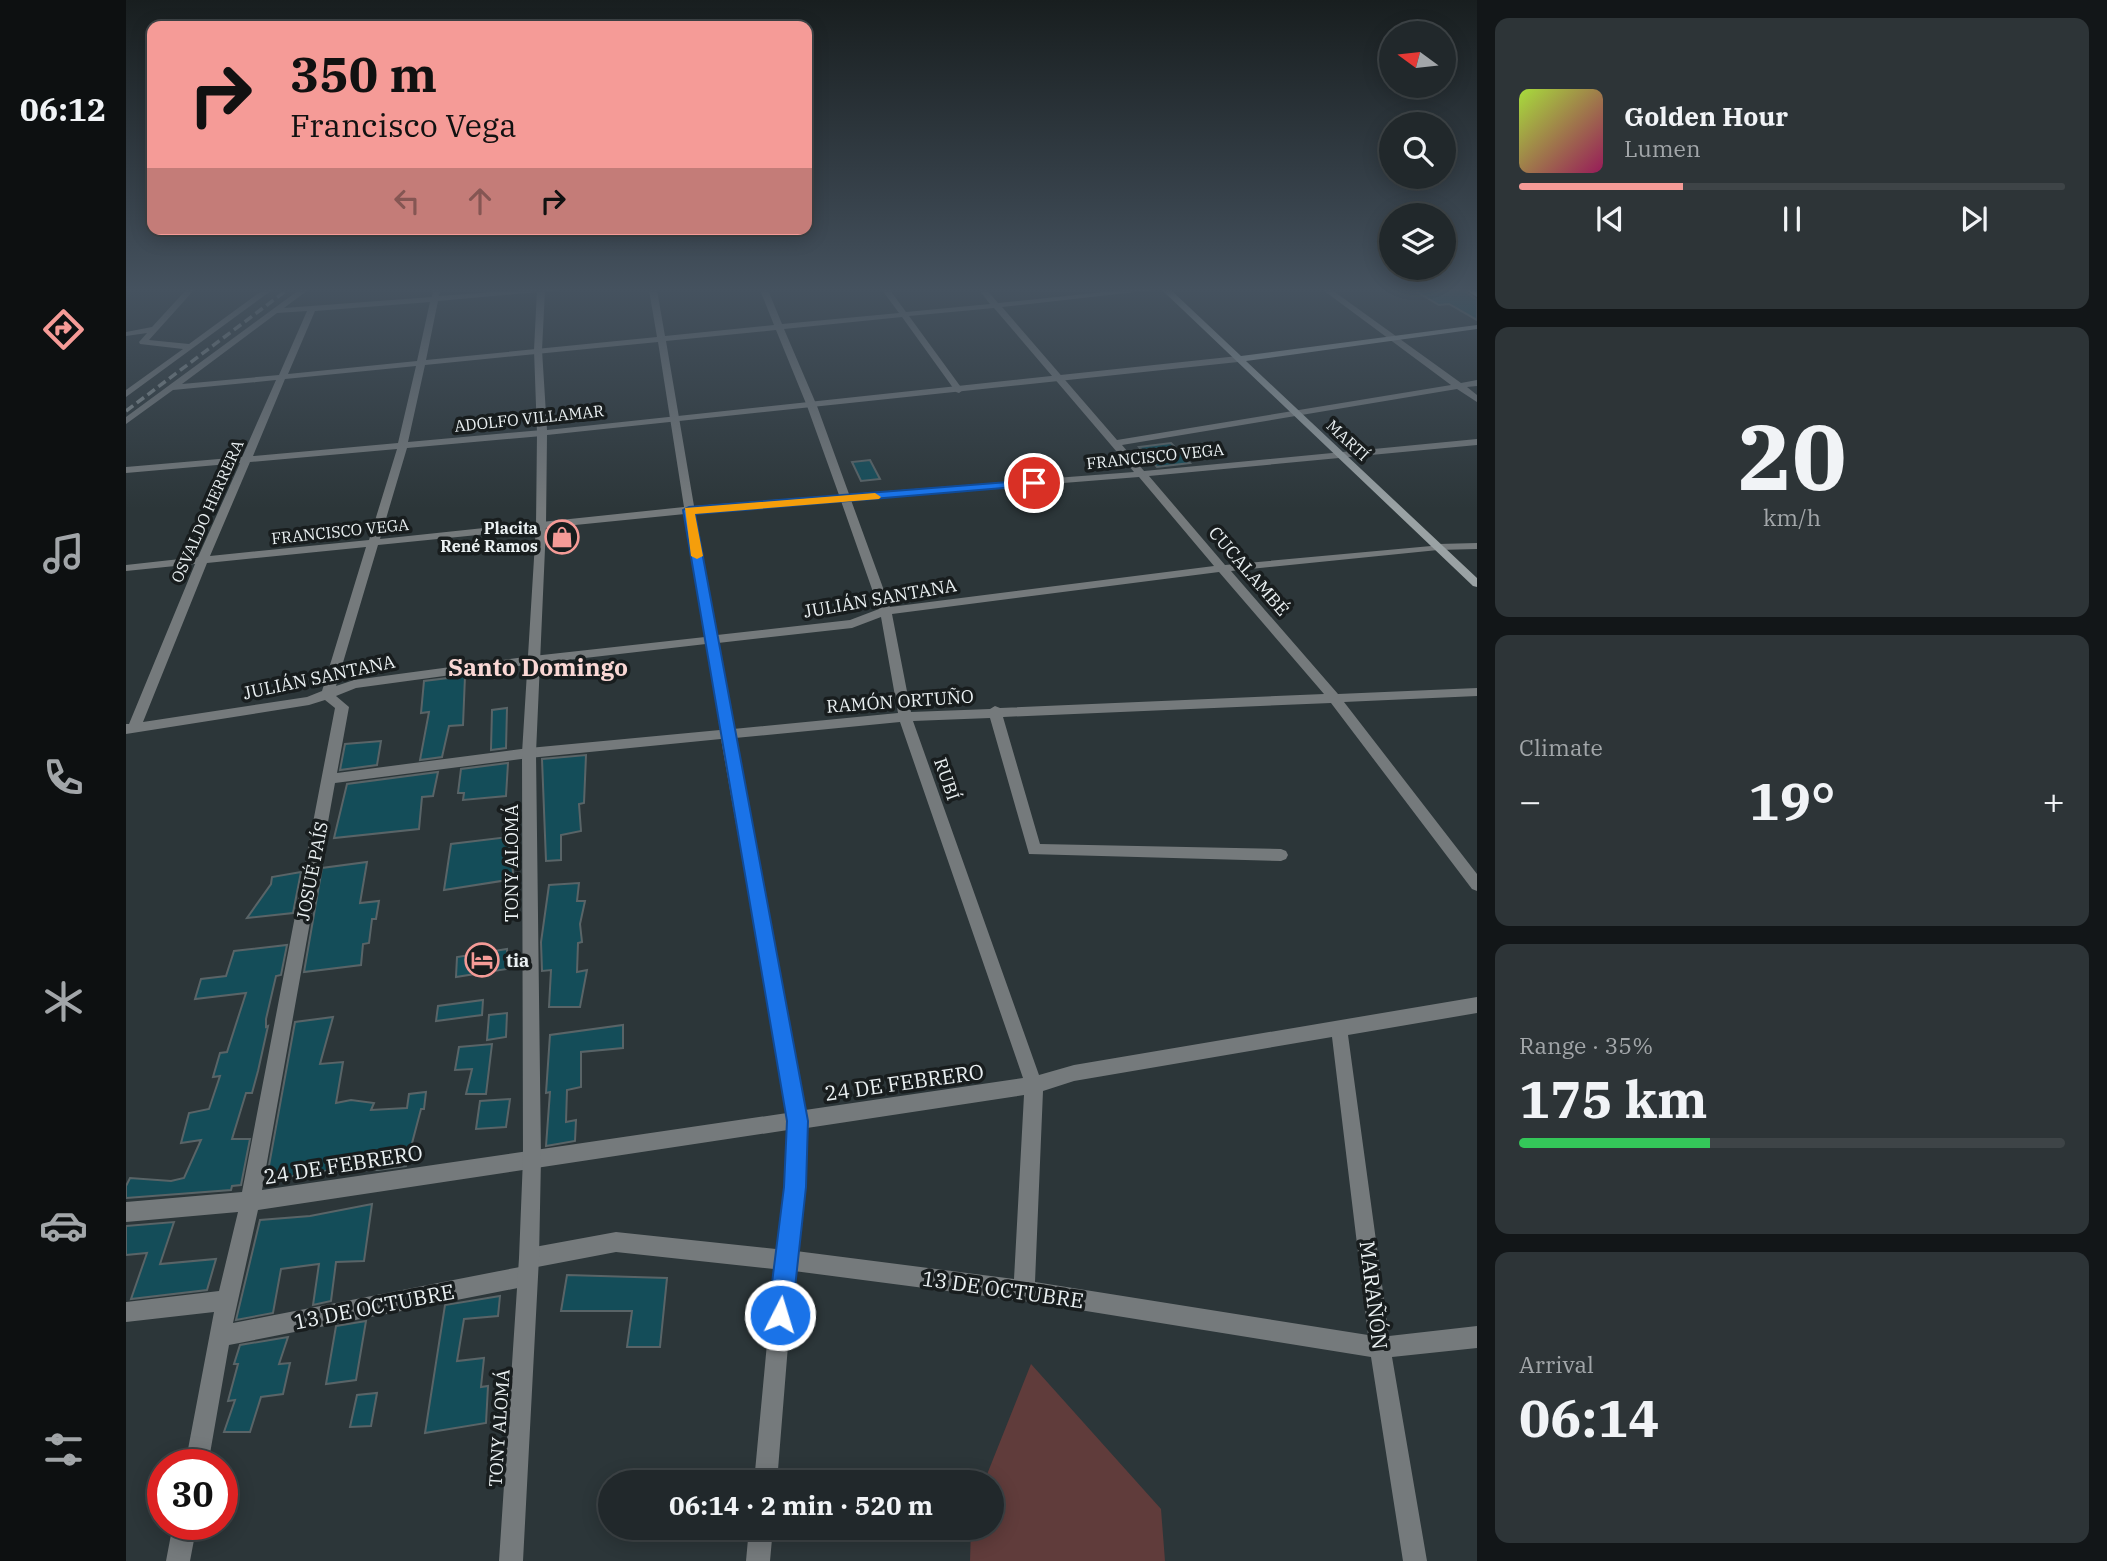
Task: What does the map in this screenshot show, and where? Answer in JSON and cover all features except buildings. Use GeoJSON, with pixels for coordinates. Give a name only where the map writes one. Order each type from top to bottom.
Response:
{"type":"FeatureCollection","features":[{"type":"Feature","properties":{"kind":"main road","name":"MARTÍ"},"geometry":{"type":"LineString","coordinates":[[1242,363],[1477,584]]}},
{"type":"Feature","properties":{"kind":"street"},"geometry":{"type":"LineString","coordinates":[[126,394],[169,363]]}},
{"type":"Feature","properties":{"kind":"street"},"geometry":{"type":"LineString","coordinates":[[126,421],[206,363]]}},
{"type":"Feature","properties":{"kind":"street","name":"OSVALDO HERRERA"},"geometry":{"type":"LineString","coordinates":[[130,729],[290,363]]}},
{"type":"Feature","properties":{"kind":"street"},"geometry":{"type":"LineString","coordinates":[[171,388],[414,363]]}},
{"type":"Feature","properties":{"kind":"street"},"geometry":{"type":"LineString","coordinates":[[327,695],[402,447],[422,363]]}},
{"type":"Feature","properties":{"kind":"street","name":"TONY ALOMÁ"},"geometry":{"type":"LineString","coordinates":[[510,1561],[529,1267],[532,1158],[529,753],[541,526],[542,433],[539,363]]}},
{"type":"Feature","properties":{"kind":"street"},"geometry":{"type":"LineString","coordinates":[[664,363],[727,733],[798,1121],[795,1187],[785,1260],[766,1470]]}},
{"type":"Feature","properties":{"kind":"street","name":"RUBÍ"},"geometry":{"type":"LineString","coordinates":[[794,363],[813,406],[886,611],[905,717],[1034,1085],[1024,1291]]}},
{"type":"Feature","properties":{"kind":"street"},"geometry":{"type":"LineString","coordinates":[[939,363],[959,390]]}},
{"type":"Feature","properties":{"kind":"street","name":"CUCALAMBÉ"},"geometry":{"type":"LineString","coordinates":[[1044,363],[1225,568],[1335,698],[1477,884]]}},
{"type":"Feature","properties":{"kind":"street","name":"ADOLFO VILLAMAR"},"geometry":{"type":"LineString","coordinates":[[127,471],[674,420],[1205,363]]}},
{"type":"Feature","properties":{"kind":"street"},"geometry":{"type":"LineString","coordinates":[[1427,363],[1477,399]]}},
{"type":"Feature","properties":{"kind":"street"},"geometry":{"type":"LineString","coordinates":[[126,378],[147,379]]}},
{"type":"Feature","properties":{"kind":"street"},"geometry":{"type":"LineString","coordinates":[[1116,443],[1477,383]]}},
{"type":"Feature","properties":{"kind":"street","name":"FRANCISCO VEGA"},"geometry":{"type":"LineString","coordinates":[[126,568],[689,510],[1142,474],[1339,453],[1477,442]]}},
{"type":"Feature","properties":{"kind":"street","name":"JULIÁN SANTANA"},"geometry":{"type":"LineString","coordinates":[[130,729],[309,701],[354,684],[533,660],[852,624],[886,611],[1225,568],[1438,547],[1477,546]]}},
{"type":"Feature","properties":{"kind":"street","name":"RAMÓN ORTUÑO"},"geometry":{"type":"LineString","coordinates":[[329,779],[529,753],[905,717],[1477,692]]}},
{"type":"Feature","properties":{"kind":"street","name":"JOSUÉ PAÍS"},"geometry":{"type":"LineString","coordinates":[[199,1449],[227,1300],[250,1201],[342,707],[327,695]]}},
{"type":"Feature","properties":{"kind":"street"},"geometry":{"type":"LineString","coordinates":[[995,711],[1034,850],[1281,855]]}},
{"type":"Feature","properties":{"kind":"street","name":"24 DE FEBRERO"},"geometry":{"type":"LineString","coordinates":[[126,1212],[250,1201],[1034,1085],[1074,1073],[1477,1005]]}},
{"type":"Feature","properties":{"kind":"street","name":"MARAÑÓN"},"geometry":{"type":"LineString","coordinates":[[1339,1028],[1380,1348],[1415,1561]]}},
{"type":"Feature","properties":{"kind":"street","name":"13 DE OCTUBRE"},"geometry":{"type":"LineString","coordinates":[[220,1336],[529,1267],[616,1242],[785,1260],[1024,1291],[1380,1348],[1477,1337]]}},
{"type":"Feature","properties":{"kind":"street"},"geometry":{"type":"LineString","coordinates":[[126,1312],[227,1300]]}},
{"type":"Feature","properties":{"kind":"street"},"geometry":{"type":"LineString","coordinates":[[178,1561],[182,1540]]}},
{"type":"Feature","properties":{"kind":"street"},"geometry":{"type":"LineString","coordinates":[[758,1561],[760,1540]]}},
{"type":"Feature","properties":{"kind":"shaded area"},"geometry":{"type":"Polygon","coordinates":[[[1031,1364],[1161,1509],[1165,1561],[970,1561],[971,1540],[1004,1540],[1004,1470],[989,1470],[1031,1364]]]}},
{"type":"Feature","properties":{"kind":"railway"},"geometry":{"type":"LineString","coordinates":[[126,411],[190,363]]}},
{"type":"Feature","properties":{"kind":"slow traffic"},"geometry":{"type":"LineString","coordinates":[[697,556],[689,510],[875,497]]}},
{"type":"Feature","properties":{"kind":"place","name":"Placita René Ramos"},"geometry":{"type":"Point","coordinates":[562,537]}},
{"type":"Feature","properties":{"kind":"place","name":"tia"},"geometry":{"type":"Point","coordinates":[482,960]}},
{"type":"Feature","properties":{"kind":"district","name":"Santo Domingo"},"geometry":{"type":"Point","coordinates":[538,667]}},
{"type":"Feature","properties":{"kind":"route"},"geometry":{"type":"LineString","coordinates":[[780,1315],[795,1187],[798,1121],[689,510],[1034,483]]}}]}
